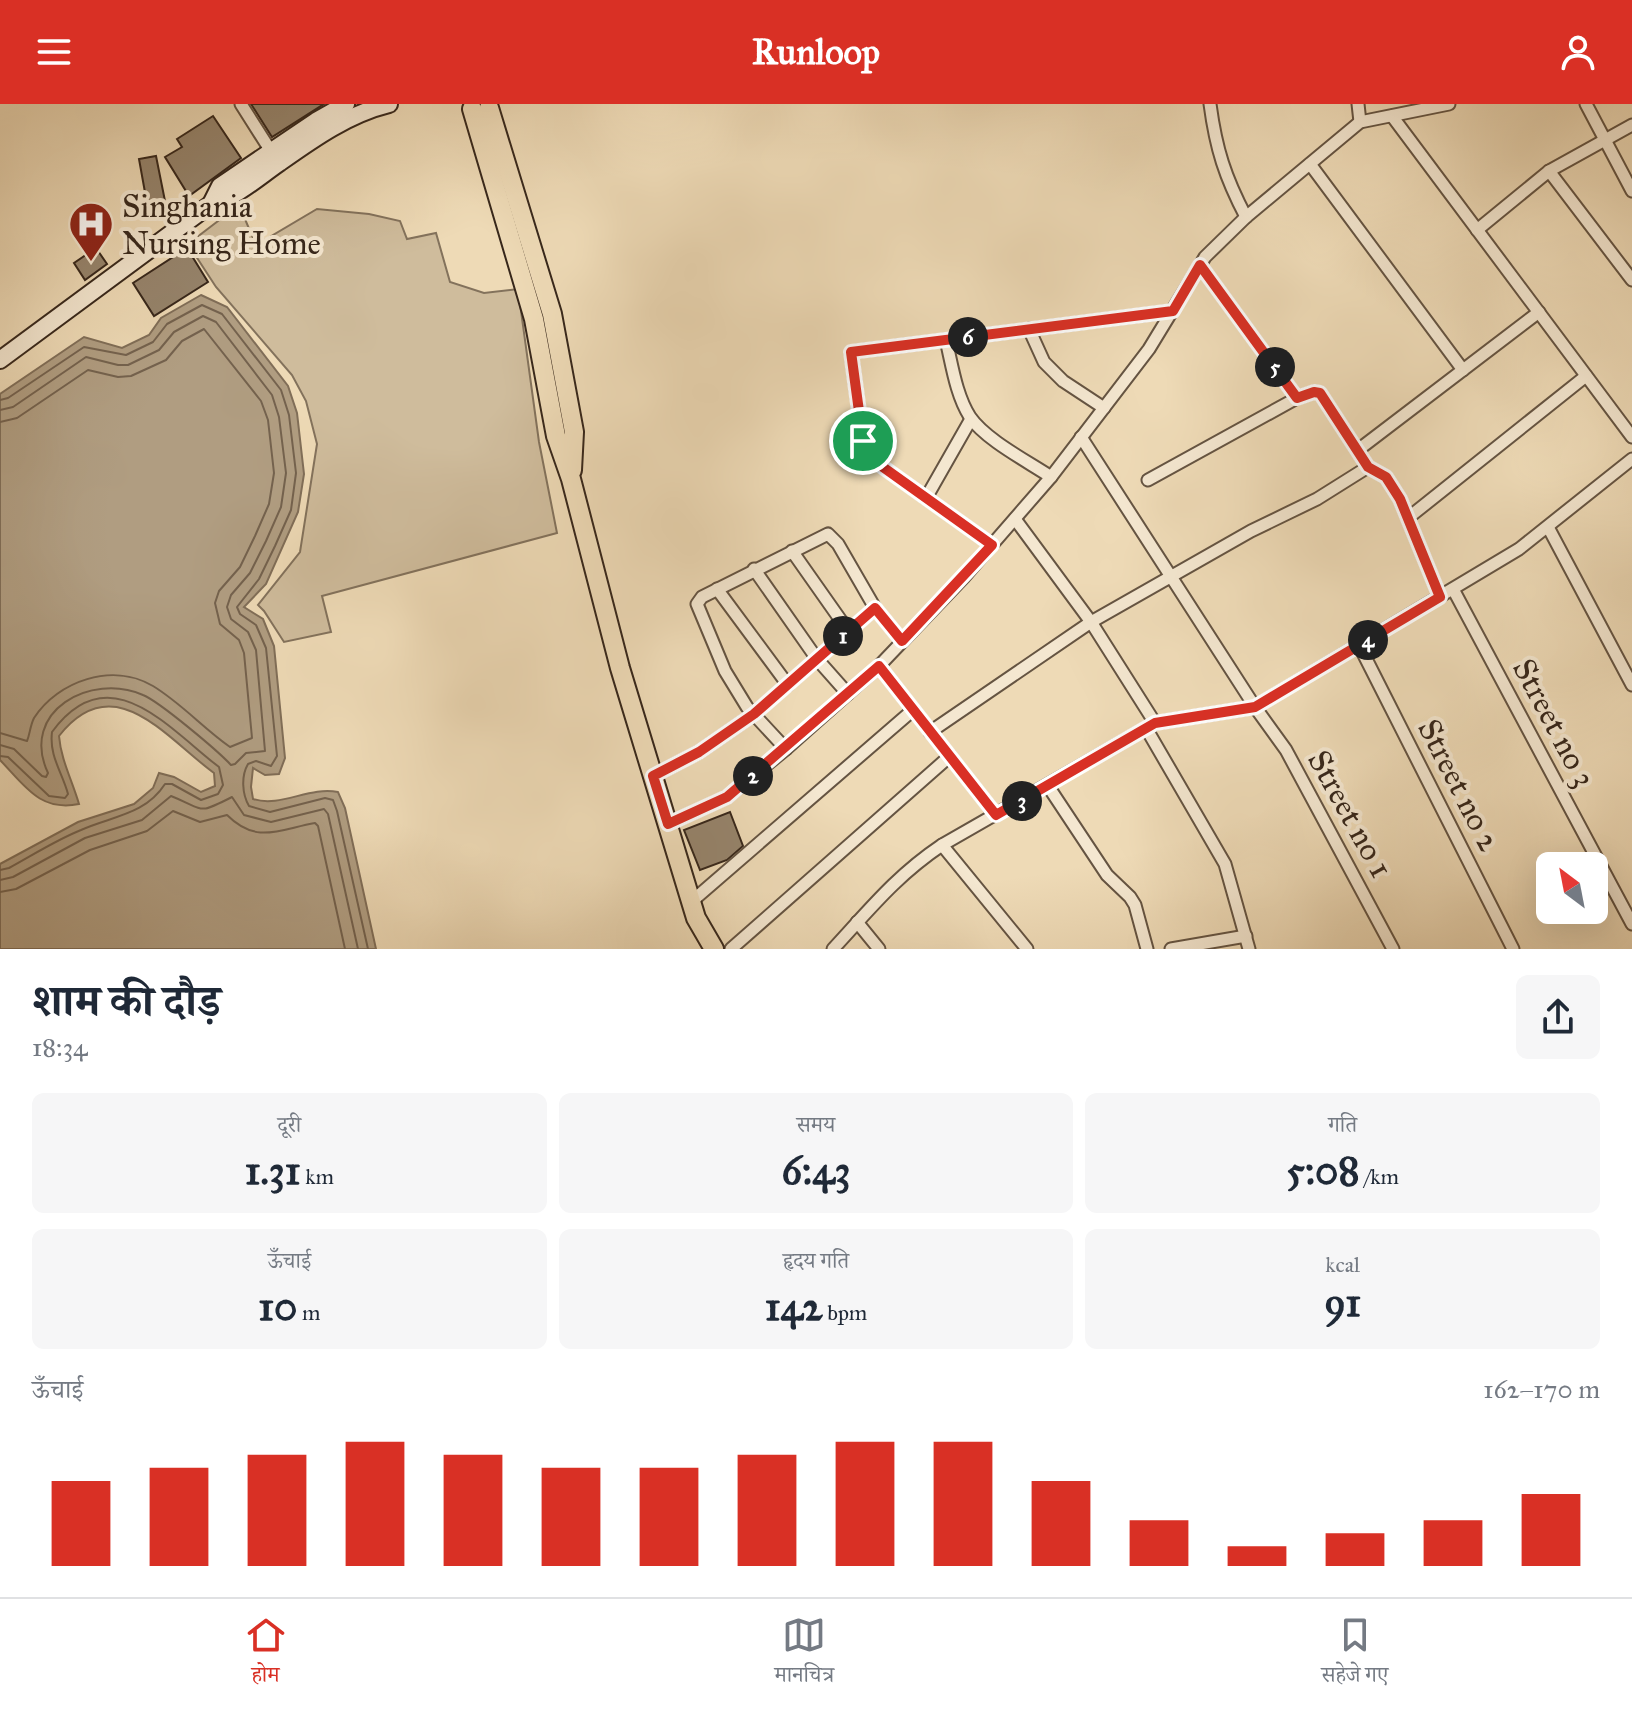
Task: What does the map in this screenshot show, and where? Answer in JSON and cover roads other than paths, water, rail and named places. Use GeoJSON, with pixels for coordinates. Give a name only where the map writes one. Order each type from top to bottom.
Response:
{"type":"FeatureCollection","features":[{"type":"Feature","properties":{"kind":"main road"},"geometry":{"type":"LineString","coordinates":[[275,157],[346,104]]}},
{"type":"Feature","properties":{"kind":"main road"},"geometry":{"type":"LineString","coordinates":[[0,360],[211,204],[220,186],[363,110],[389,104]]}},
{"type":"Feature","properties":{"kind":"main road"},"geometry":{"type":"LineString","coordinates":[[479,106],[531,278],[552,314],[574,432],[571,479],[620,668],[696,918],[714,949]]}},
{"type":"Feature","properties":{"kind":"street"},"geometry":{"type":"LineString","coordinates":[[241,104],[275,157]]}},
{"type":"Feature","properties":{"kind":"street"},"geometry":{"type":"LineString","coordinates":[[1210,104],[1215,143],[1228,182],[1246,217]]}},
{"type":"Feature","properties":{"kind":"street"},"geometry":{"type":"LineString","coordinates":[[1358,104],[1360,122]]}},
{"type":"Feature","properties":{"kind":"street"},"geometry":{"type":"LineString","coordinates":[[668,824],[727,797],[879,666],[1051,477],[1149,349],[1205,257],[1246,217],[1360,122],[1449,104]]}},
{"type":"Feature","properties":{"kind":"street"},"geometry":{"type":"LineString","coordinates":[[1586,104],[1632,191]]}},
{"type":"Feature","properties":{"kind":"street"},"geometry":{"type":"LineString","coordinates":[[1392,116],[1632,437]]}},
{"type":"Feature","properties":{"kind":"street"},"geometry":{"type":"LineString","coordinates":[[1477,230],[1549,171],[1632,125]]}},
{"type":"Feature","properties":{"kind":"street"},"geometry":{"type":"LineString","coordinates":[[1310,164],[1463,370]]}},
{"type":"Feature","properties":{"kind":"street"},"geometry":{"type":"LineString","coordinates":[[1549,171],[1632,280]]}},
{"type":"Feature","properties":{"kind":"street"},"geometry":{"type":"LineString","coordinates":[[1200,265],[1297,398]]}},
{"type":"Feature","properties":{"kind":"street"},"geometry":{"type":"LineString","coordinates":[[992,545],[873,460],[863,441],[850,354],[856,349],[1173,311]]}},
{"type":"Feature","properties":{"kind":"street"},"geometry":{"type":"LineString","coordinates":[[1358,450],[1539,312]]}},
{"type":"Feature","properties":{"kind":"street"},"geometry":{"type":"LineString","coordinates":[[1029,329],[1044,362],[1063,381],[1104,408]]}},
{"type":"Feature","properties":{"kind":"street"},"geometry":{"type":"LineString","coordinates":[[946,340],[961,398],[971,419],[1051,477]]}},
{"type":"Feature","properties":{"kind":"street"},"geometry":{"type":"LineString","coordinates":[[1408,518],[1586,376]]}},
{"type":"Feature","properties":{"kind":"street"},"geometry":{"type":"LineString","coordinates":[[1148,480],[1297,398],[1320,393],[1368,467],[1386,477],[1400,499],[1440,597]]}},
{"type":"Feature","properties":{"kind":"street"},"geometry":{"type":"LineString","coordinates":[[926,498],[971,419]]}},
{"type":"Feature","properties":{"kind":"street","name":"Street no 1"},"geometry":{"type":"LineString","coordinates":[[1081,437],[1286,750],[1393,949]]}},
{"type":"Feature","properties":{"kind":"street"},"geometry":{"type":"LineString","coordinates":[[833,949],[909,867],[942,845],[1150,726],[1255,707],[1519,549],[1632,459]]}},
{"type":"Feature","properties":{"kind":"street"},"geometry":{"type":"LineString","coordinates":[[930,732],[1091,622],[1251,531],[1317,499],[1368,467]]}},
{"type":"Feature","properties":{"kind":"street"},"geometry":{"type":"LineString","coordinates":[[1015,519],[1091,622],[1150,726],[1225,864],[1249,949]]}},
{"type":"Feature","properties":{"kind":"street"},"geometry":{"type":"LineString","coordinates":[[1548,527],[1632,685]]}},
{"type":"Feature","properties":{"kind":"street"},"geometry":{"type":"LineString","coordinates":[[786,749],[754,714],[725,671],[697,604],[702,597],[823,535],[833,537],[875,608],[902,641]]}},
{"type":"Feature","properties":{"kind":"street"},"geometry":{"type":"LineString","coordinates":[[792,551],[849,632]]}},
{"type":"Feature","properties":{"kind":"street"},"geometry":{"type":"LineString","coordinates":[[754,569],[817,659],[848,694]]}},
{"type":"Feature","properties":{"kind":"street"},"geometry":{"type":"LineString","coordinates":[[717,589],[788,685]]}},
{"type":"Feature","properties":{"kind":"street","name":"Street no 3"},"geometry":{"type":"LineString","coordinates":[[1453,589],[1632,924]]}},
{"type":"Feature","properties":{"kind":"street"},"geometry":{"type":"LineString","coordinates":[[653,776],[699,752],[754,714],[875,608]]}},
{"type":"Feature","properties":{"kind":"street","name":"Street no 2"},"geometry":{"type":"LineString","coordinates":[[1359,645],[1513,949]]}},
{"type":"Feature","properties":{"kind":"street"},"geometry":{"type":"LineString","coordinates":[[879,666],[996,815]]}},
{"type":"Feature","properties":{"kind":"street"},"geometry":{"type":"LineString","coordinates":[[691,902],[913,710]]}},
{"type":"Feature","properties":{"kind":"street"},"geometry":{"type":"LineString","coordinates":[[731,949],[950,756]]}},
{"type":"Feature","properties":{"kind":"street"},"geometry":{"type":"LineString","coordinates":[[1048,786],[1107,875],[1135,905],[1147,949]]}},
{"type":"Feature","properties":{"kind":"street"},"geometry":{"type":"LineString","coordinates":[[942,845],[1027,949]]}},
{"type":"Feature","properties":{"kind":"street"},"geometry":{"type":"LineString","coordinates":[[857,922],[879,949]]}},
{"type":"Feature","properties":{"kind":"street"},"geometry":{"type":"LineString","coordinates":[[1171,949],[1246,936]]}},
{"type":"Feature","properties":{"kind":"water"},"geometry":{"type":"Polygon","coordinates":[[[201,295],[227,307],[288,386],[297,413],[304,474],[298,512],[266,584],[244,607],[263,619],[274,646],[285,758],[279,774],[265,775],[253,768],[253,799],[274,801],[316,792],[338,792],[345,808],[376,949],[0,949],[0,864],[78,822],[134,804],[153,788],[159,773],[174,777],[201,792],[215,786],[214,773],[158,727],[120,708],[100,707],[79,716],[59,736],[64,762],[79,804],[54,804],[34,795],[0,760],[0,394],[84,337],[122,348],[149,335],[161,318],[201,295]]]}},
{"type":"Feature","properties":{"kind":"place","name":"Singhania Nursing Home"},"geometry":{"type":"Point","coordinates":[91,263]}}]}
